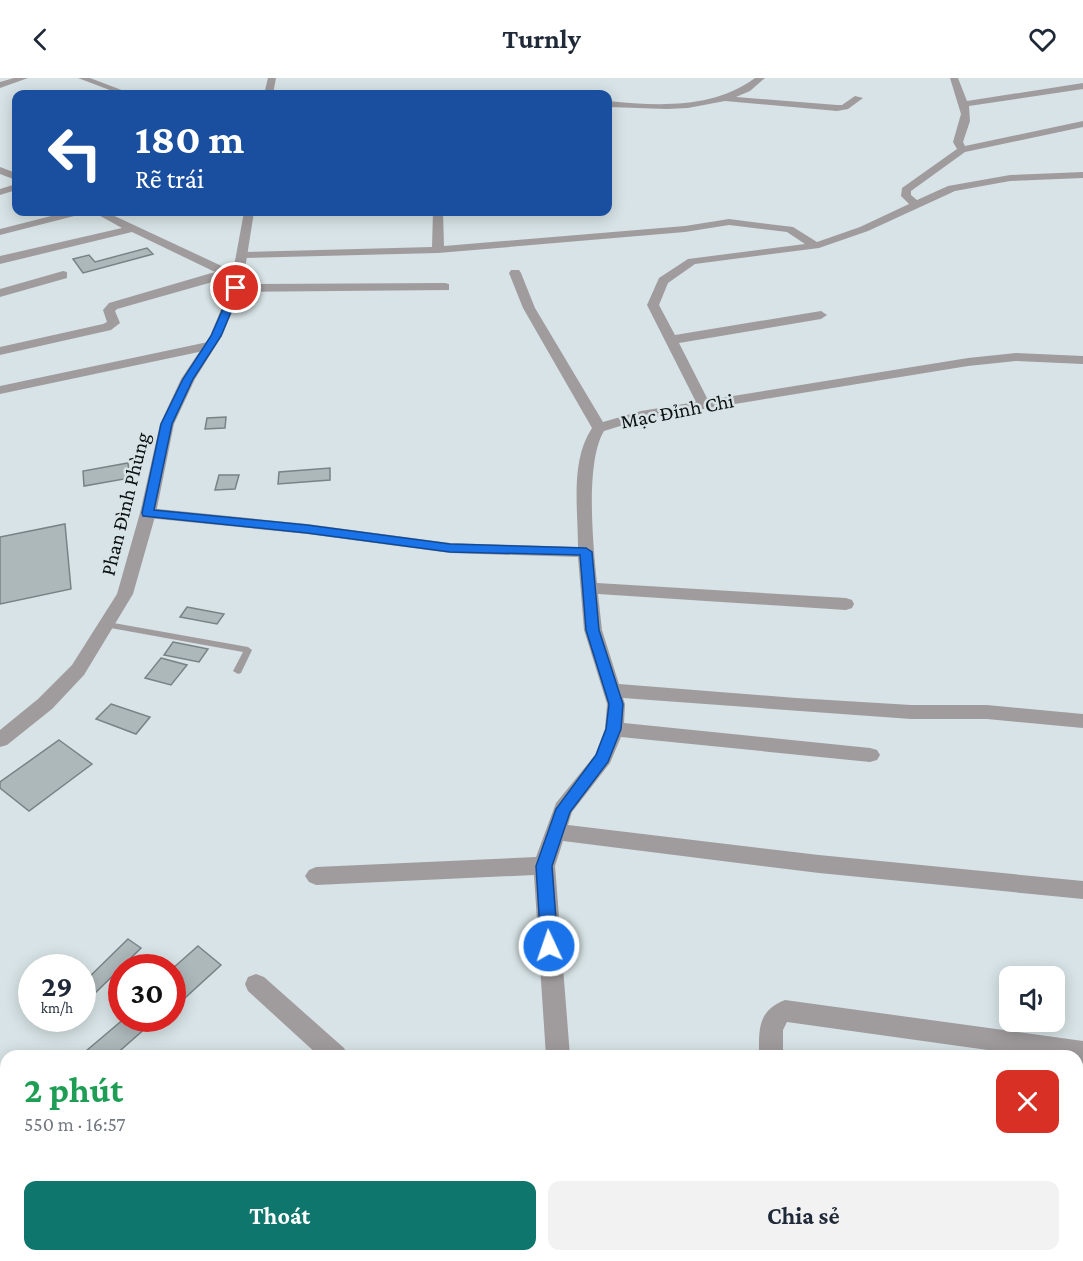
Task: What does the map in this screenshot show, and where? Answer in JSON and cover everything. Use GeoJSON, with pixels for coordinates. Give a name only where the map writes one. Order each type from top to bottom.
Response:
{"type":"FeatureCollection","features":[{"type":"Feature","properties":{"kind":"street"},"geometry":{"type":"LineString","coordinates":[[0,85],[24,78]]}},
{"type":"Feature","properties":{"kind":"street"},"geometry":{"type":"LineString","coordinates":[[82,78],[116,90]]}},
{"type":"Feature","properties":{"kind":"street"},"geometry":{"type":"LineString","coordinates":[[726,98],[749,88],[761,78]]}},
{"type":"Feature","properties":{"kind":"street"},"geometry":{"type":"LineString","coordinates":[[954,78],[968,110],[967,120],[958,142],[962,150]]}},
{"type":"Feature","properties":{"kind":"street"},"geometry":{"type":"LineString","coordinates":[[964,104],[1083,86]]}},
{"type":"Feature","properties":{"kind":"street"},"geometry":{"type":"LineString","coordinates":[[612,104],[654,107],[726,98],[837,108],[845,107],[858,98]]}},
{"type":"Feature","properties":{"kind":"street"},"geometry":{"type":"LineString","coordinates":[[915,204],[906,196],[906,190],[919,178],[951,160],[962,150],[1083,124]]}},
{"type":"Feature","properties":{"kind":"street"},"geometry":{"type":"LineString","coordinates":[[704,405],[653,305],[663,281],[672,273],[692,261],[815,246],[864,229],[952,188],[999,180],[1083,175]]}},
{"type":"Feature","properties":{"kind":"street"},"geometry":{"type":"LineString","coordinates":[[0,232],[62,216]]}},
{"type":"Feature","properties":{"kind":"street"},"geometry":{"type":"LineString","coordinates":[[106,216],[232,272]]}},
{"type":"Feature","properties":{"kind":"street","name":"Phan Đình Phùng"},"geometry":{"type":"LineString","coordinates":[[0,740],[45,704],[78,669],[108,625],[125,594],[148,513],[166,424],[188,379],[216,336],[236,288],[232,272],[242,255],[248,216]]}},
{"type":"Feature","properties":{"kind":"street"},"geometry":{"type":"LineString","coordinates":[[438,216],[438,250]]}},
{"type":"Feature","properties":{"kind":"street"},"geometry":{"type":"LineString","coordinates":[[242,255],[438,250],[685,229],[729,222],[789,229],[797,232],[815,246]]}},
{"type":"Feature","properties":{"kind":"street"},"geometry":{"type":"LineString","coordinates":[[0,260],[131,229]]}},
{"type":"Feature","properties":{"kind":"street"},"geometry":{"type":"LineString","coordinates":[[0,351],[107,327],[114,322],[109,310],[113,306],[232,272]]}},
{"type":"Feature","properties":{"kind":"street"},"geometry":{"type":"LineString","coordinates":[[515,273],[529,308],[599,428]]}},
{"type":"Feature","properties":{"kind":"street"},"geometry":{"type":"LineString","coordinates":[[0,292],[63,275]]}},
{"type":"Feature","properties":{"kind":"street"},"geometry":{"type":"LineString","coordinates":[[236,288],[445,287]]}},
{"type":"Feature","properties":{"kind":"street"},"geometry":{"type":"LineString","coordinates":[[671,340],[821,315]]}},
{"type":"Feature","properties":{"kind":"street"},"geometry":{"type":"LineString","coordinates":[[0,390],[208,346]]}},
{"type":"Feature","properties":{"kind":"street","name":"Mạc Đỉnh Chi"},"geometry":{"type":"LineString","coordinates":[[558,1050],[544,866],[563,809],[603,758],[614,729],[616,704],[593,630],[586,552],[586,460],[590,442],[599,428],[641,415],[968,362],[1016,357],[1083,360]]}},
{"type":"Feature","properties":{"kind":"street"},"geometry":{"type":"LineString","coordinates":[[148,513],[307,529],[450,548],[586,552]]}},
{"type":"Feature","properties":{"kind":"street"},"geometry":{"type":"LineString","coordinates":[[590,588],[846,604]]}},
{"type":"Feature","properties":{"kind":"street"},"geometry":{"type":"LineString","coordinates":[[611,690],[796,705],[912,712],[987,712],[1083,721]]}},
{"type":"Feature","properties":{"kind":"street"},"geometry":{"type":"LineString","coordinates":[[614,729],[870,755]]}},
{"type":"Feature","properties":{"kind":"street"},"geometry":{"type":"LineString","coordinates":[[555,832],[819,864],[1083,890]]}},
{"type":"Feature","properties":{"kind":"street"},"geometry":{"type":"LineString","coordinates":[[316,876],[544,866]]}},
{"type":"Feature","properties":{"kind":"street"},"geometry":{"type":"LineString","coordinates":[[256,984],[329,1050]]}},
{"type":"Feature","properties":{"kind":"street"},"geometry":{"type":"LineString","coordinates":[[771,1050],[771,1022],[777,1014],[785,1011],[1068,1050]]}},
{"type":"Feature","properties":{"kind":"lane"},"geometry":{"type":"LineString","coordinates":[[108,625],[248,650],[238,671]]}},
{"type":"Feature","properties":{"kind":"building"},"geometry":{"type":"Polygon","coordinates":[[[147,248],[153,254],[83,273],[73,259],[89,255],[95,262],[147,248]]]}},
{"type":"Feature","properties":{"kind":"building"},"geometry":{"type":"Polygon","coordinates":[[[226,417],[225,428],[205,429],[207,418],[226,417]]]}},
{"type":"Feature","properties":{"kind":"building"},"geometry":{"type":"Polygon","coordinates":[[[128,463],[130,478],[84,486],[83,471],[128,463]]]}},
{"type":"Feature","properties":{"kind":"building"},"geometry":{"type":"Polygon","coordinates":[[[330,468],[330,480],[278,484],[279,472],[330,468]]]}},
{"type":"Feature","properties":{"kind":"building"},"geometry":{"type":"Polygon","coordinates":[[[219,475],[239,475],[235,489],[215,490],[219,475]]]}},
{"type":"Feature","properties":{"kind":"building"},"geometry":{"type":"Polygon","coordinates":[[[65,524],[71,589],[0,604],[0,537],[65,524]]]}},
{"type":"Feature","properties":{"kind":"building"},"geometry":{"type":"Polygon","coordinates":[[[187,607],[224,614],[217,624],[180,617],[187,607]]]}},
{"type":"Feature","properties":{"kind":"building"},"geometry":{"type":"Polygon","coordinates":[[[173,642],[208,649],[199,662],[164,655],[173,642]]]}},
{"type":"Feature","properties":{"kind":"building"},"geometry":{"type":"Polygon","coordinates":[[[161,658],[187,665],[171,685],[145,678],[161,658]]]}},
{"type":"Feature","properties":{"kind":"building"},"geometry":{"type":"Polygon","coordinates":[[[111,704],[150,717],[136,734],[96,719],[111,704]]]}},
{"type":"Feature","properties":{"kind":"building"},"geometry":{"type":"Polygon","coordinates":[[[59,740],[92,764],[29,811],[0,788],[0,782],[59,740]]]}},
{"type":"Feature","properties":{"kind":"building"},"geometry":{"type":"Polygon","coordinates":[[[128,939],[141,948],[135,954],[113,954],[128,939]]]}},
{"type":"Feature","properties":{"kind":"building"},"geometry":{"type":"Polygon","coordinates":[[[198,946],[221,965],[186,997],[186,957],[198,946]]]}},
{"type":"Feature","properties":{"kind":"building"},"geometry":{"type":"Polygon","coordinates":[[[108,959],[108,980],[96,992],[96,970],[108,959]]]}},
{"type":"Feature","properties":{"kind":"building"},"geometry":{"type":"Polygon","coordinates":[[[108,1032],[141,1032],[121,1050],[87,1050],[108,1032]]]}},
{"type":"Feature","properties":{"kind":"route"},"geometry":{"type":"LineString","coordinates":[[236,288],[216,336],[188,379],[166,424],[148,513],[307,529],[450,548],[586,552],[593,630],[616,704],[614,729],[603,758],[563,809],[544,866],[549,946]]}}]}
